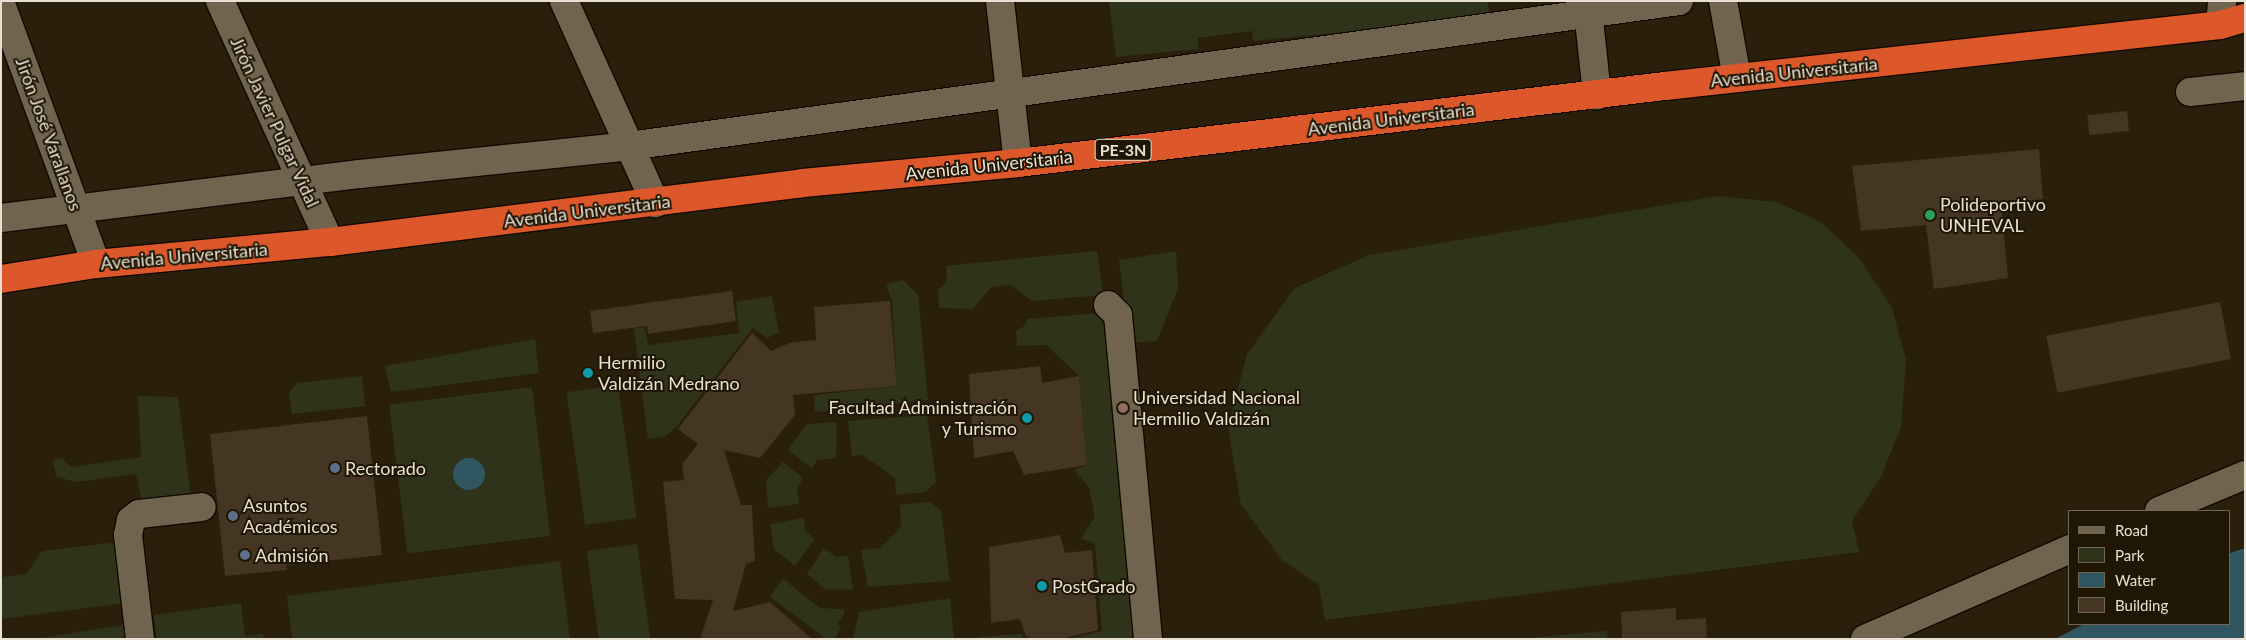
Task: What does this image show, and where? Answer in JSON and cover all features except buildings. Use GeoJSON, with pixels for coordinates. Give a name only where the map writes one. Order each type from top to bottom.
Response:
{"type":"FeatureCollection","features":[{"type":"Feature","properties":{"kind":"highway","name":"Avenida Universitaria"},"geometry":{"type":"LineString","coordinates":[[1,279],[96,264],[330,242],[803,183],[1018,163],[1597,95],[2229,14]]}},
{"type":"Feature","properties":{"kind":"street","name":"Jirón Javier Pulgar Vidal"},"geometry":{"type":"LineString","coordinates":[[220,1],[330,242]]}},
{"type":"Feature","properties":{"kind":"street"},"geometry":{"type":"LineString","coordinates":[[564,1],[655,202]]}},
{"type":"Feature","properties":{"kind":"street"},"geometry":{"type":"LineString","coordinates":[[1000,1],[1018,163]]}},
{"type":"Feature","properties":{"kind":"street"},"geometry":{"type":"LineString","coordinates":[[1,218],[629,146],[1011,93],[1588,7],[1679,1]]}},
{"type":"Feature","properties":{"kind":"street"},"geometry":{"type":"LineString","coordinates":[[1722,1],[1737,78]]}},
{"type":"Feature","properties":{"kind":"street","name":"Jirón José Varallanos"},"geometry":{"type":"LineString","coordinates":[[1,4],[96,264]]}},
{"type":"Feature","properties":{"kind":"street"},"geometry":{"type":"LineString","coordinates":[[1588,7],[1597,95]]}},
{"type":"Feature","properties":{"kind":"street"},"geometry":{"type":"LineString","coordinates":[[2190,92],[2245,86]]}},
{"type":"Feature","properties":{"kind":"street"},"geometry":{"type":"LineString","coordinates":[[1108,305],[1118,315],[1148,639]]}},
{"type":"Feature","properties":{"kind":"street"},"geometry":{"type":"LineString","coordinates":[[2161,510],[2245,475]]}},
{"type":"Feature","properties":{"kind":"street"},"geometry":{"type":"LineString","coordinates":[[140,639],[128,535],[131,520],[139,514],[202,507]]}},
{"type":"Feature","properties":{"kind":"street"},"geometry":{"type":"LineString","coordinates":[[1864,639],[2068,550]]}},
{"type":"Feature","properties":{"kind":"green space"},"geometry":{"type":"Polygon","coordinates":[[[1109,1],[1488,1],[1490,18],[1253,41],[1252,31],[1198,38],[1198,49],[1116,57],[1109,1]]]}},
{"type":"Feature","properties":{"kind":"green space"},"geometry":{"type":"Polygon","coordinates":[[[1718,196],[1776,202],[1821,222],[1858,257],[1892,308],[1906,359],[1901,427],[1881,477],[1852,521],[1859,552],[1325,620],[1319,585],[1282,560],[1241,505],[1228,427],[1247,354],[1295,288],[1369,255],[1718,196]]]}},
{"type":"Feature","properties":{"kind":"green space"},"geometry":{"type":"Polygon","coordinates":[[[1097,251],[1103,295],[1032,301],[1011,285],[991,287],[973,309],[939,308],[938,290],[947,281],[946,266],[1097,251]]]}},
{"type":"Feature","properties":{"kind":"green space"},"geometry":{"type":"Polygon","coordinates":[[[1176,251],[1178,288],[1157,341],[1129,343],[1119,260],[1176,251]]]}},
{"type":"Feature","properties":{"kind":"green space"},"geometry":{"type":"Polygon","coordinates":[[[903,280],[918,295],[928,400],[815,412],[814,395],[897,386],[892,301],[886,284],[903,280]]]}},
{"type":"Feature","properties":{"kind":"green space"},"geometry":{"type":"Polygon","coordinates":[[[772,296],[779,333],[767,338],[753,328],[676,427],[666,436],[648,439],[634,329],[645,327],[648,345],[739,333],[736,302],[772,296]]]}},
{"type":"Feature","properties":{"kind":"green space"},"geometry":{"type":"Polygon","coordinates":[[[1098,313],[1109,321],[1141,639],[1068,639],[1102,631],[1095,544],[1081,538],[1095,516],[1089,488],[1074,470],[1087,465],[1079,376],[1046,345],[1017,346],[1016,331],[1023,327],[1028,319],[1098,313]]]}},
{"type":"Feature","properties":{"kind":"green space"},"geometry":{"type":"Polygon","coordinates":[[[535,339],[539,373],[391,392],[385,366],[535,339]]]}},
{"type":"Feature","properties":{"kind":"green space"},"geometry":{"type":"Polygon","coordinates":[[[362,376],[365,406],[292,414],[289,393],[297,383],[362,376]]]}},
{"type":"Feature","properties":{"kind":"green space"},"geometry":{"type":"Polygon","coordinates":[[[618,385],[637,518],[585,525],[567,392],[618,385]]]}},
{"type":"Feature","properties":{"kind":"green space"},"geometry":{"type":"Polygon","coordinates":[[[532,387],[550,536],[407,553],[389,405],[532,387]]]}},
{"type":"Feature","properties":{"kind":"green space"},"geometry":{"type":"Polygon","coordinates":[[[138,396],[178,397],[191,498],[142,502],[136,474],[76,482],[57,477],[52,460],[62,458],[71,467],[141,457],[138,396]]]}},
{"type":"Feature","properties":{"kind":"green space"},"geometry":{"type":"Polygon","coordinates":[[[927,415],[936,482],[925,492],[896,495],[895,478],[862,455],[852,456],[848,421],[927,415]]]}},
{"type":"Feature","properties":{"kind":"green space"},"geometry":{"type":"Polygon","coordinates":[[[837,422],[836,458],[817,460],[812,469],[788,450],[807,424],[837,422]]]}},
{"type":"Feature","properties":{"kind":"green space"},"geometry":{"type":"Polygon","coordinates":[[[783,462],[803,478],[797,489],[799,504],[768,508],[766,480],[783,462]]]}},
{"type":"Feature","properties":{"kind":"green space"},"geometry":{"type":"Polygon","coordinates":[[[930,502],[941,510],[950,581],[868,587],[861,550],[880,548],[901,527],[900,505],[930,502]]]}},
{"type":"Feature","properties":{"kind":"green space"},"geometry":{"type":"Polygon","coordinates":[[[804,518],[805,531],[815,539],[795,566],[774,549],[770,524],[804,518]]]}},
{"type":"Feature","properties":{"kind":"green space"},"geometry":{"type":"Polygon","coordinates":[[[119,542],[126,603],[1,619],[1,577],[26,574],[42,551],[119,542]]]}},
{"type":"Feature","properties":{"kind":"green space"},"geometry":{"type":"Polygon","coordinates":[[[637,544],[650,639],[599,639],[586,551],[637,544]]]}},
{"type":"Feature","properties":{"kind":"green space"},"geometry":{"type":"Polygon","coordinates":[[[824,548],[836,557],[848,556],[853,589],[826,590],[807,574],[824,548]]]}},
{"type":"Feature","properties":{"kind":"green space"},"geometry":{"type":"Polygon","coordinates":[[[560,561],[570,639],[292,639],[287,596],[560,561]]]}},
{"type":"Feature","properties":{"kind":"green space"},"geometry":{"type":"Polygon","coordinates":[[[783,579],[820,608],[843,609],[845,612],[838,623],[841,629],[834,639],[826,639],[770,597],[783,579]]]}},
{"type":"Feature","properties":{"kind":"green space"},"geometry":{"type":"Polygon","coordinates":[[[950,598],[954,639],[853,639],[859,612],[950,598]]]}},
{"type":"Feature","properties":{"kind":"green space"},"geometry":{"type":"Polygon","coordinates":[[[241,603],[245,636],[263,634],[264,639],[157,639],[154,615],[241,603]]]}},
{"type":"Feature","properties":{"kind":"green space"},"geometry":{"type":"Polygon","coordinates":[[[130,624],[132,639],[33,639],[130,624]]]}},
{"type":"Feature","properties":{"kind":"green space"},"geometry":{"type":"Polygon","coordinates":[[[1607,631],[1608,639],[1514,639],[1607,631]]]}},
{"type":"Feature","properties":{"kind":"green space"},"geometry":{"type":"Polygon","coordinates":[[[1021,634],[1025,639],[978,639],[978,637],[1021,634]]]}},
{"type":"Feature","properties":{"kind":"water"},"geometry":{"type":"Polygon","coordinates":[[[469,458],[475,459],[480,463],[484,468],[484,480],[480,485],[475,489],[469,490],[463,489],[458,485],[454,480],[453,474],[454,468],[458,463],[463,459],[469,458]]]}},
{"type":"Feature","properties":{"kind":"water"},"geometry":{"type":"Polygon","coordinates":[[[2245,548],[2245,639],[2055,639],[2082,625],[2231,625],[2231,553],[2245,548]]]}},
{"type":"Feature","properties":{"kind":"place","name":"Polideportivo UNHEVAL"},"geometry":{"type":"Point","coordinates":[1930,215]}},
{"type":"Feature","properties":{"kind":"place","name":"Hermilio Valdizán Medrano"},"geometry":{"type":"Point","coordinates":[588,373]}},
{"type":"Feature","properties":{"kind":"place","name":"Universidad Nacional Hermilio Valdizán"},"geometry":{"type":"Point","coordinates":[1123,408]}},
{"type":"Feature","properties":{"kind":"place","name":"Facultad Administración y Turismo"},"geometry":{"type":"Point","coordinates":[1027,418]}},
{"type":"Feature","properties":{"kind":"place","name":"Rectorado"},"geometry":{"type":"Point","coordinates":[335,468]}},
{"type":"Feature","properties":{"kind":"place","name":"Asuntos Académicos"},"geometry":{"type":"Point","coordinates":[233,516]}},
{"type":"Feature","properties":{"kind":"place","name":"Admisión"},"geometry":{"type":"Point","coordinates":[245,555]}},
{"type":"Feature","properties":{"kind":"place","name":"PostGrado"},"geometry":{"type":"Point","coordinates":[1042,586]}}]}
